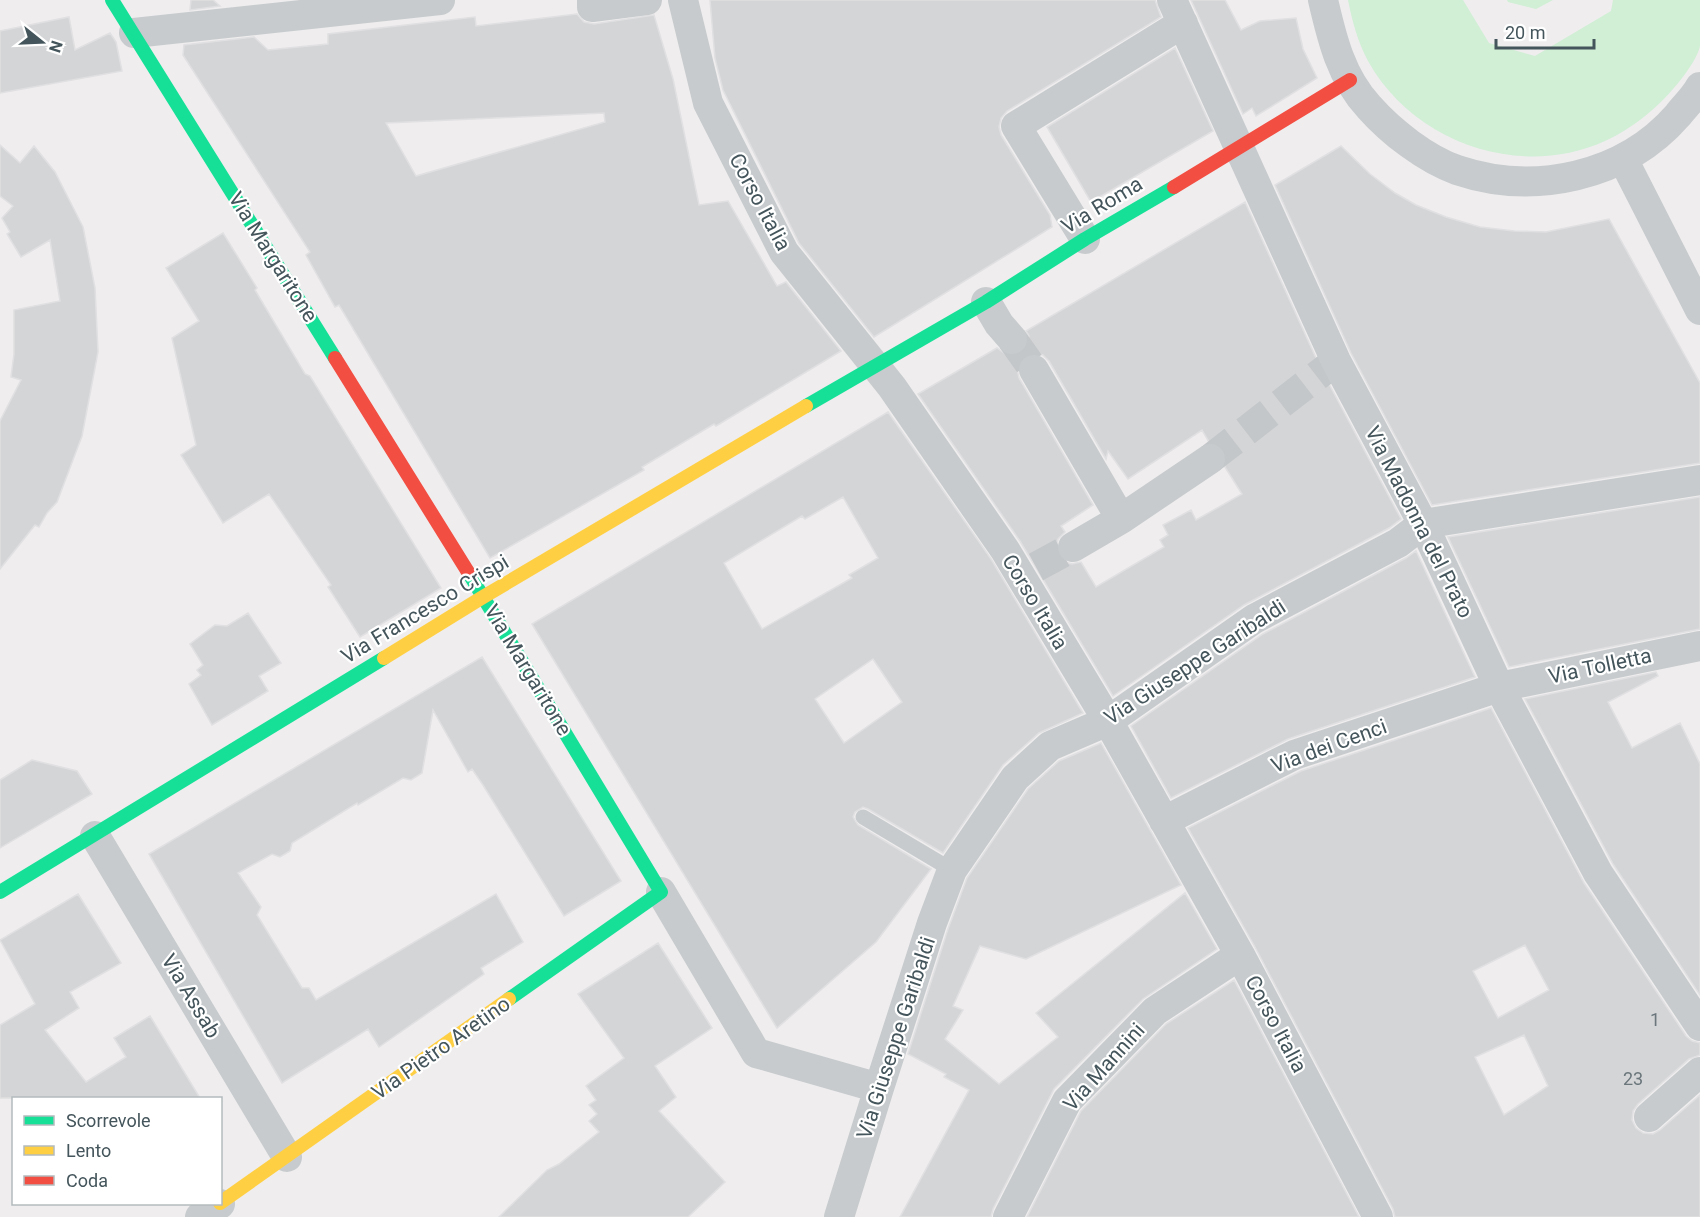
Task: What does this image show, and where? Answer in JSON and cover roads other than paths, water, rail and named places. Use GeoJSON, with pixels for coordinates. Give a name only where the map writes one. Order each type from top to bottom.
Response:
{"type":"FeatureCollection","features":[{"type":"Feature","properties":{"kind":"street","name":"Via Margaritone"},"geometry":{"type":"LineString","coordinates":[[112,0],[483,597],[756,1053],[879,1088]]}},
{"type":"Feature","properties":{"kind":"street"},"geometry":{"type":"LineString","coordinates":[[134,33],[325,6],[440,0]]}},
{"type":"Feature","properties":{"kind":"street"},"geometry":{"type":"LineString","coordinates":[[592,0],[592,7],[647,0]]}},
{"type":"Feature","properties":{"kind":"street","name":"Corso Italia"},"geometry":{"type":"LineString","coordinates":[[683,0],[708,103],[784,252],[892,387],[1005,550],[1027,570],[1108,721],[1240,955],[1377,1217]]}},
{"type":"Feature","properties":{"kind":"street"},"geometry":{"type":"LineString","coordinates":[[1323,0],[1335,50],[1350,80],[1369,107],[1409,144],[1457,170],[1509,181],[1564,179],[1603,169],[1623,159],[1662,133],[1700,87]]}},
{"type":"Feature","properties":{"kind":"street"},"geometry":{"type":"LineString","coordinates":[[1084,239],[1016,126],[1177,12]]}},
{"type":"Feature","properties":{"kind":"street","name":"Via Madonna del Prato"},"geometry":{"type":"LineString","coordinates":[[1177,12],[1239,148],[1331,365],[1423,524],[1499,687],[1598,873],[1700,1026]]}},
{"type":"Feature","properties":{"kind":"street","name":"Via Roma"},"geometry":{"type":"LineString","coordinates":[[874,366],[986,302],[1084,239],[1350,80]]}},
{"type":"Feature","properties":{"kind":"street"},"geometry":{"type":"LineString","coordinates":[[1623,159],[1700,310]]}},
{"type":"Feature","properties":{"kind":"street"},"geometry":{"type":"LineString","coordinates":[[986,302],[999,324],[1012,339]]}},
{"type":"Feature","properties":{"kind":"street","name":"Via Francesco Crispi"},"geometry":{"type":"LineString","coordinates":[[0,892],[483,597],[874,366]]}},
{"type":"Feature","properties":{"kind":"street"},"geometry":{"type":"LineString","coordinates":[[1034,370],[1121,519]]}},
{"type":"Feature","properties":{"kind":"street"},"geometry":{"type":"LineString","coordinates":[[1073,547],[1121,519],[1210,459]]}},
{"type":"Feature","properties":{"kind":"street","name":"Via Giuseppe Garibaldi"},"geometry":{"type":"LineString","coordinates":[[839,1217],[932,923],[952,870],[1016,778],[1050,746],[1108,721],[1254,619],[1398,543],[1423,524],[1700,480]]}},
{"type":"Feature","properties":{"kind":"street","name":"Via Tolletta"},"geometry":{"type":"LineString","coordinates":[[1499,687],[1700,646]]}},
{"type":"Feature","properties":{"kind":"street","name":"Via dei Cenci"},"geometry":{"type":"LineString","coordinates":[[1164,821],[1294,755],[1499,687]]}},
{"type":"Feature","properties":{"kind":"street","name":"Via Assab"},"geometry":{"type":"LineString","coordinates":[[95,836],[287,1157]]}},
{"type":"Feature","properties":{"kind":"street","name":"Via Pietro Aretino"},"geometry":{"type":"LineString","coordinates":[[222,1202],[661,892]]}},
{"type":"Feature","properties":{"kind":"street","name":"Via Mannini"},"geometry":{"type":"LineString","coordinates":[[1008,1217],[1067,1101],[1155,1011],[1240,955]]}},
{"type":"Feature","properties":{"kind":"street"},"geometry":{"type":"LineString","coordinates":[[1648,1117],[1700,1072]]}},
{"type":"Feature","properties":{"kind":"street","name":"Via Pietro Aretino"},"geometry":{"type":"LineString","coordinates":[[200,1217],[217,1205]]}},
{"type":"Feature","properties":{"kind":"lane"},"geometry":{"type":"LineString","coordinates":[[863,817],[952,870]]}},
{"type":"Feature","properties":{"kind":"tunnel"},"geometry":{"type":"LineString","coordinates":[[1012,339],[1034,370]]}},
{"type":"Feature","properties":{"kind":"tunnel"},"geometry":{"type":"LineString","coordinates":[[1210,459],[1327,368]]}},
{"type":"Feature","properties":{"kind":"tunnel"},"geometry":{"type":"LineString","coordinates":[[1036,567],[1073,547]]}}]}
